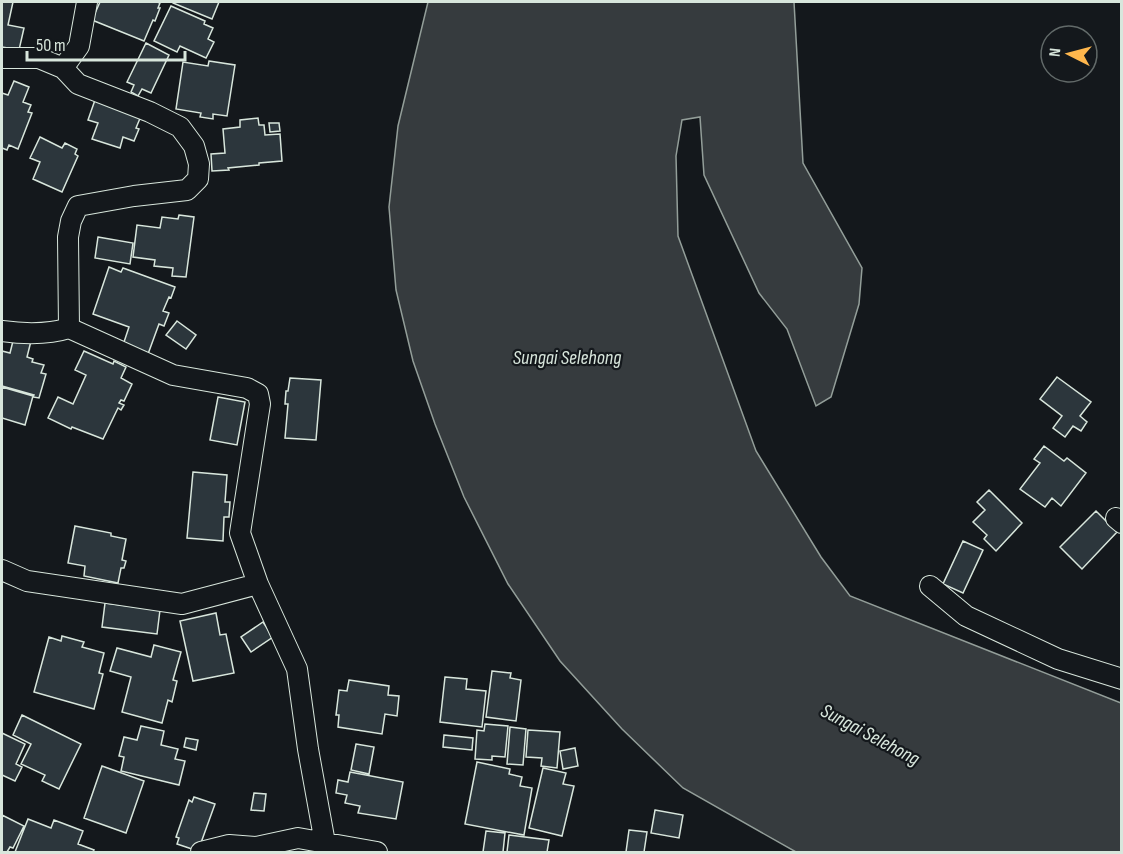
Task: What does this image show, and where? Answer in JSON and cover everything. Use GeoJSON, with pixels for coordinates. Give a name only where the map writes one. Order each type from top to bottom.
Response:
{"type":"FeatureCollection","features":[{"type":"Feature","properties":{"kind":"street"},"geometry":{"type":"LineString","coordinates":[[63,68],[79,46],[87,2]]}},
{"type":"Feature","properties":{"kind":"street"},"geometry":{"type":"LineString","coordinates":[[2,58],[39,58],[63,68],[78,84],[150,111],[180,127],[194,146],[199,164],[198,179],[187,190],[78,206],[71,221],[68,237],[69,328]]}},
{"type":"Feature","properties":{"kind":"street"},"geometry":{"type":"LineString","coordinates":[[2,331],[56,332],[69,328],[173,375],[247,388],[258,394],[261,404],[240,533],[258,584],[297,669],[325,843]]}},
{"type":"Feature","properties":{"kind":"street"},"geometry":{"type":"LineString","coordinates":[[2,570],[27,581],[182,604],[258,584]]}},
{"type":"Feature","properties":{"kind":"street"},"geometry":{"type":"LineString","coordinates":[[930,586],[966,616],[1058,659],[1122,679]]}},
{"type":"Feature","properties":{"kind":"street"},"geometry":{"type":"LineString","coordinates":[[201,852],[229,845],[256,846],[298,838],[377,852]]}},
{"type":"Feature","properties":{"kind":"water","name":"Sungai Selehong"},"geometry":{"type":"Polygon","coordinates":[[[428,2],[794,2],[803,163],[862,268],[859,304],[831,397],[816,406],[787,329],[759,293],[704,175],[700,117],[682,120],[676,156],[678,236],[756,451],[821,557],[850,596],[1121,703],[1121,852],[796,852],[683,788],[622,729],[560,661],[508,584],[464,497],[413,361],[396,290],[389,207],[398,126],[428,2]]]}},
{"type":"Feature","properties":{"kind":"building"},"geometry":{"type":"Polygon","coordinates":[[[2,2],[13,2],[8,25],[24,28],[19,50],[2,47],[2,2]]]}},
{"type":"Feature","properties":{"kind":"building"},"geometry":{"type":"Polygon","coordinates":[[[100,2],[157,2],[160,3],[158,8],[160,8],[144,41],[92,20],[100,2]]]}},
{"type":"Feature","properties":{"kind":"building"},"geometry":{"type":"Polygon","coordinates":[[[173,2],[219,2],[212,19],[173,2]]]}},
{"type":"Feature","properties":{"kind":"building"},"geometry":{"type":"Polygon","coordinates":[[[171,6],[205,21],[204,24],[213,28],[208,39],[214,42],[206,58],[180,46],[177,52],[154,41],[171,6]]]}},
{"type":"Feature","properties":{"kind":"building"},"geometry":{"type":"Polygon","coordinates":[[[146,43],[169,55],[151,93],[142,89],[138,96],[131,92],[134,85],[127,82],[146,43]]]}},
{"type":"Feature","properties":{"kind":"building"},"geometry":{"type":"Polygon","coordinates":[[[209,61],[235,65],[227,116],[213,114],[213,119],[200,117],[201,113],[176,109],[183,62],[208,66],[209,61]]]}},
{"type":"Feature","properties":{"kind":"building"},"geometry":{"type":"Polygon","coordinates":[[[14,81],[29,87],[23,102],[31,105],[28,112],[32,113],[18,149],[9,145],[7,150],[2,148],[2,93],[8,95],[14,81]]]}},
{"type":"Feature","properties":{"kind":"building"},"geometry":{"type":"Polygon","coordinates":[[[95,100],[141,116],[134,141],[123,137],[120,148],[92,139],[98,123],[88,120],[95,100]]]}},
{"type":"Feature","properties":{"kind":"building"},"geometry":{"type":"Polygon","coordinates":[[[258,118],[259,125],[264,125],[265,135],[280,134],[282,161],[212,171],[211,154],[225,153],[223,129],[240,127],[240,120],[258,118]]]}},
{"type":"Feature","properties":{"kind":"building"},"geometry":{"type":"Polygon","coordinates":[[[269,123],[279,123],[280,131],[270,132],[269,123]]]}},
{"type":"Feature","properties":{"kind":"building"},"geometry":{"type":"Polygon","coordinates":[[[40,137],[62,148],[65,143],[77,149],[75,154],[78,156],[62,192],[33,179],[40,162],[30,158],[40,137]]]}},
{"type":"Feature","properties":{"kind":"building"},"geometry":{"type":"Polygon","coordinates":[[[179,215],[194,217],[186,277],[172,276],[173,268],[154,266],[155,260],[133,257],[137,225],[160,228],[162,217],[178,219],[179,215]]]}},
{"type":"Feature","properties":{"kind":"building"},"geometry":{"type":"Polygon","coordinates":[[[98,237],[133,243],[130,264],[95,258],[98,237]]]}},
{"type":"Feature","properties":{"kind":"building"},"geometry":{"type":"Polygon","coordinates":[[[109,267],[121,272],[123,268],[175,287],[163,311],[169,313],[164,326],[159,324],[148,354],[123,345],[129,327],[93,314],[109,267]]]}},
{"type":"Feature","properties":{"kind":"building"},"geometry":{"type":"Polygon","coordinates":[[[177,321],[196,335],[186,349],[166,335],[177,321]]]}},
{"type":"Feature","properties":{"kind":"building"},"geometry":{"type":"Polygon","coordinates":[[[14,337],[31,341],[27,357],[33,359],[32,362],[44,365],[41,373],[46,374],[39,398],[2,386],[2,351],[10,353],[14,337]]]}},
{"type":"Feature","properties":{"kind":"building"},"geometry":{"type":"Polygon","coordinates":[[[84,351],[113,364],[114,361],[126,367],[121,378],[132,384],[124,401],[121,400],[119,403],[124,405],[121,410],[118,408],[103,439],[72,427],[71,429],[48,418],[58,397],[73,404],[86,375],[75,370],[84,351]]]}},
{"type":"Feature","properties":{"kind":"building"},"geometry":{"type":"Polygon","coordinates":[[[1057,377],[1091,402],[1080,416],[1087,422],[1081,431],[1073,426],[1065,437],[1053,428],[1062,416],[1040,399],[1057,377]]]}},
{"type":"Feature","properties":{"kind":"building"},"geometry":{"type":"Polygon","coordinates":[[[290,378],[321,380],[316,440],[285,438],[288,404],[285,404],[286,391],[288,391],[290,378]]]}},
{"type":"Feature","properties":{"kind":"building"},"geometry":{"type":"Polygon","coordinates":[[[2,387],[33,396],[25,425],[2,418],[2,387]]]}},
{"type":"Feature","properties":{"kind":"building"},"geometry":{"type":"Polygon","coordinates":[[[218,397],[245,402],[237,445],[210,440],[218,397]]]}},
{"type":"Feature","properties":{"kind":"building"},"geometry":{"type":"Polygon","coordinates":[[[1044,446],[1064,461],[1067,458],[1086,473],[1061,506],[1052,498],[1045,507],[1020,489],[1040,463],[1034,459],[1044,446]]]}},
{"type":"Feature","properties":{"kind":"building"},"geometry":{"type":"Polygon","coordinates":[[[193,472],[227,475],[225,502],[230,502],[229,517],[224,517],[223,541],[187,538],[193,472]]]}},
{"type":"Feature","properties":{"kind":"building"},"geometry":{"type":"Polygon","coordinates":[[[989,490],[1022,523],[996,551],[984,539],[987,535],[973,522],[985,510],[977,502],[989,490]]]}},
{"type":"Feature","properties":{"kind":"building"},"geometry":{"type":"Polygon","coordinates":[[[1096,511],[1117,532],[1082,569],[1060,547],[1096,511]]]}},
{"type":"Feature","properties":{"kind":"building"},"geometry":{"type":"Polygon","coordinates":[[[75,526],[111,533],[111,536],[126,539],[122,560],[126,561],[124,568],[121,568],[118,583],[84,576],[85,566],[68,563],[75,526]]]}},
{"type":"Feature","properties":{"kind":"building"},"geometry":{"type":"Polygon","coordinates":[[[963,541],[983,550],[963,593],[943,584],[963,541]]]}},
{"type":"Feature","properties":{"kind":"building"},"geometry":{"type":"Polygon","coordinates":[[[105,603],[160,610],[157,634],[102,627],[105,603]]]}},
{"type":"Feature","properties":{"kind":"building"},"geometry":{"type":"Polygon","coordinates":[[[216,613],[220,635],[226,634],[234,673],[193,681],[180,621],[216,613]]]}},
{"type":"Feature","properties":{"kind":"building"},"geometry":{"type":"Polygon","coordinates":[[[263,622],[273,637],[251,652],[241,637],[263,622]]]}},
{"type":"Feature","properties":{"kind":"building"},"geometry":{"type":"Polygon","coordinates":[[[62,636],[84,642],[82,647],[104,653],[99,673],[103,674],[94,709],[34,692],[49,637],[61,641],[62,636]]]}},
{"type":"Feature","properties":{"kind":"building"},"geometry":{"type":"Polygon","coordinates":[[[154,645],[181,652],[173,680],[177,681],[172,702],[168,700],[162,723],[122,712],[131,677],[110,671],[117,648],[151,657],[154,645]]]}},
{"type":"Feature","properties":{"kind":"building"},"geometry":{"type":"Polygon","coordinates":[[[492,671],[511,673],[510,678],[521,680],[516,721],[486,717],[492,671]]]}},
{"type":"Feature","properties":{"kind":"building"},"geometry":{"type":"Polygon","coordinates":[[[445,677],[467,679],[466,689],[486,691],[482,727],[440,722],[445,677]]]}},
{"type":"Feature","properties":{"kind":"building"},"geometry":{"type":"Polygon","coordinates":[[[349,680],[389,686],[388,695],[399,696],[397,716],[385,714],[382,734],[338,727],[339,715],[336,715],[339,690],[347,691],[349,680]]]}},
{"type":"Feature","properties":{"kind":"building"},"geometry":{"type":"Polygon","coordinates":[[[22,715],[81,744],[59,789],[42,781],[45,775],[21,764],[31,744],[13,735],[22,715]]]}},
{"type":"Feature","properties":{"kind":"building"},"geometry":{"type":"Polygon","coordinates":[[[485,724],[508,726],[505,757],[492,756],[492,760],[475,759],[477,730],[484,731],[485,724]]]}},
{"type":"Feature","properties":{"kind":"building"},"geometry":{"type":"Polygon","coordinates":[[[141,726],[164,731],[161,745],[178,749],[175,759],[185,761],[179,785],[121,771],[124,757],[119,756],[124,737],[137,740],[141,726]]]}},
{"type":"Feature","properties":{"kind":"building"},"geometry":{"type":"Polygon","coordinates":[[[510,727],[526,729],[523,765],[507,764],[510,727]]]}},
{"type":"Feature","properties":{"kind":"building"},"geometry":{"type":"Polygon","coordinates":[[[528,730],[560,732],[557,768],[541,766],[542,758],[526,757],[528,730]]]}},
{"type":"Feature","properties":{"kind":"building"},"geometry":{"type":"Polygon","coordinates":[[[2,733],[25,744],[16,764],[22,767],[15,781],[2,775],[2,733]]]}},
{"type":"Feature","properties":{"kind":"building"},"geometry":{"type":"Polygon","coordinates":[[[444,735],[473,738],[472,750],[443,747],[444,735]]]}},
{"type":"Feature","properties":{"kind":"building"},"geometry":{"type":"Polygon","coordinates":[[[186,738],[198,740],[196,750],[184,747],[186,738]]]}},
{"type":"Feature","properties":{"kind":"building"},"geometry":{"type":"Polygon","coordinates":[[[356,744],[374,747],[369,774],[351,770],[356,744]]]}},
{"type":"Feature","properties":{"kind":"building"},"geometry":{"type":"Polygon","coordinates":[[[575,748],[578,766],[563,769],[560,751],[575,748]]]}},
{"type":"Feature","properties":{"kind":"building"},"geometry":{"type":"Polygon","coordinates":[[[477,762],[510,769],[509,774],[522,777],[520,786],[532,788],[524,835],[465,824],[477,762]]]}},
{"type":"Feature","properties":{"kind":"building"},"geometry":{"type":"Polygon","coordinates":[[[102,766],[144,781],[126,833],[84,818],[102,766]]]}},
{"type":"Feature","properties":{"kind":"building"},"geometry":{"type":"Polygon","coordinates":[[[543,768],[566,773],[563,784],[574,786],[562,836],[529,828],[543,768]]]}},
{"type":"Feature","properties":{"kind":"building"},"geometry":{"type":"Polygon","coordinates":[[[350,772],[403,782],[396,819],[358,813],[360,806],[345,803],[347,795],[336,793],[338,780],[348,782],[350,772]]]}},
{"type":"Feature","properties":{"kind":"building"},"geometry":{"type":"Polygon","coordinates":[[[254,793],[266,794],[264,811],[251,810],[254,793]]]}},
{"type":"Feature","properties":{"kind":"building"},"geometry":{"type":"Polygon","coordinates":[[[194,797],[215,804],[198,851],[177,844],[179,838],[176,837],[189,800],[192,802],[194,797]]]}},
{"type":"Feature","properties":{"kind":"building"},"geometry":{"type":"Polygon","coordinates":[[[655,810],[683,815],[679,838],[651,833],[655,810]]]}},
{"type":"Feature","properties":{"kind":"building"},"geometry":{"type":"Polygon","coordinates":[[[2,815],[24,826],[13,848],[10,847],[7,852],[2,852],[2,815]]]}},
{"type":"Feature","properties":{"kind":"building"},"geometry":{"type":"Polygon","coordinates":[[[28,819],[51,828],[54,820],[83,831],[78,844],[94,850],[93,852],[15,852],[28,819]]]}},
{"type":"Feature","properties":{"kind":"building"},"geometry":{"type":"Polygon","coordinates":[[[629,830],[647,832],[644,852],[626,852],[629,830]]]}},
{"type":"Feature","properties":{"kind":"building"},"geometry":{"type":"Polygon","coordinates":[[[486,831],[505,833],[503,852],[483,852],[486,831]]]}},
{"type":"Feature","properties":{"kind":"building"},"geometry":{"type":"Polygon","coordinates":[[[509,835],[549,840],[547,852],[507,852],[509,835]]]}}]}
